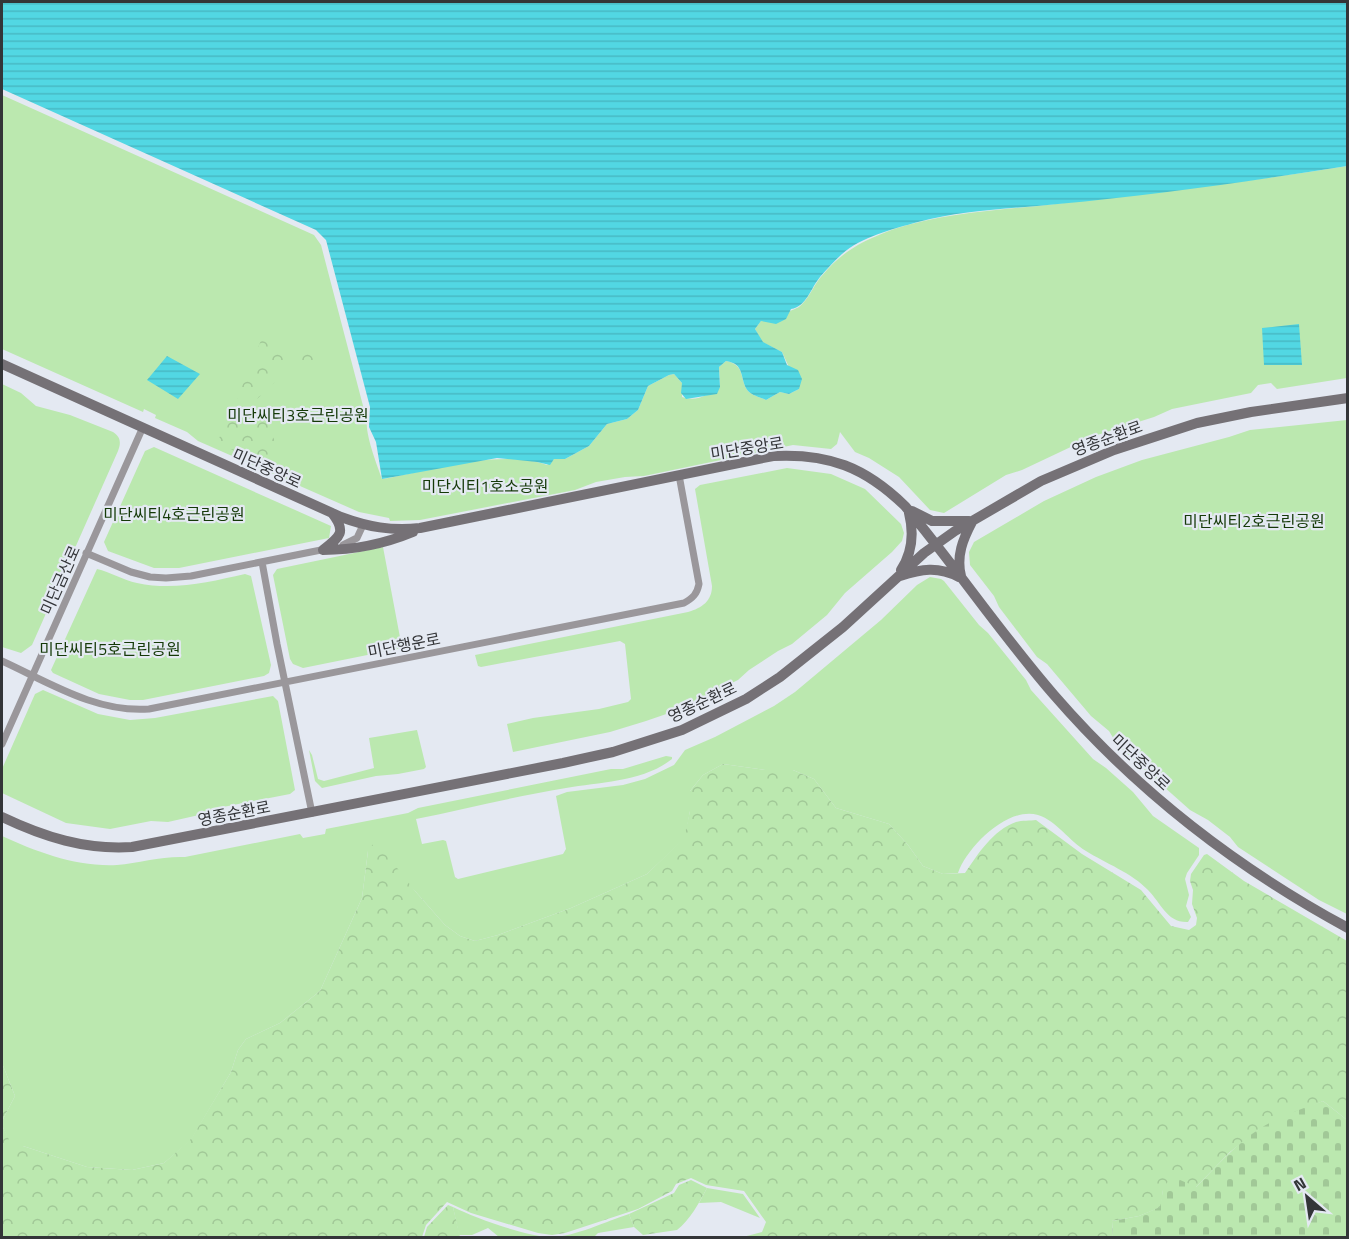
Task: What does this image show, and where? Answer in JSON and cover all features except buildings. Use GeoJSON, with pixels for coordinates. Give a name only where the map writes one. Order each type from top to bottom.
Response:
{"type":"FeatureCollection","features":[{"type":"Feature","properties":{"kind":"street","name":"미단중앙로"},"geometry":{"type":"LineString","coordinates":[[2,364],[332,513],[363,525],[384,529],[420,528],[773,456],[814,457],[853,467],[888,489],[907,508],[1054,695],[1131,775],[1186,822],[1247,868],[1298,901],[1347,928]]}},
{"type":"Feature","properties":{"kind":"street","name":"영종순환로"},"geometry":{"type":"LineString","coordinates":[[2,817],[44,836],[84,846],[115,848],[151,844],[603,754],[682,730],[746,699],[780,677],[843,627],[936,544],[1016,495],[1064,471],[1089,459],[1197,423],[1347,398]]}},
{"type":"Feature","properties":{"kind":"street","name":"미단금산로"},"geometry":{"type":"LineString","coordinates":[[2,744],[143,427]]}},
{"type":"Feature","properties":{"kind":"street","name":"미단행운로"},"geometry":{"type":"LineString","coordinates":[[2,661],[96,704],[132,710],[149,709],[684,603],[693,598],[698,591],[699,584],[679,475]]}},
{"type":"Feature","properties":{"kind":"street"},"geometry":{"type":"LineString","coordinates":[[907,508],[932,521],[973,520],[964,537],[960,555],[962,579]]}},
{"type":"Feature","properties":{"kind":"street"},"geometry":{"type":"LineString","coordinates":[[896,578],[911,545],[913,533],[907,508]]}},
{"type":"Feature","properties":{"kind":"street"},"geometry":{"type":"LineString","coordinates":[[323,550],[337,540],[340,533],[340,527],[332,513]]}},
{"type":"Feature","properties":{"kind":"street"},"geometry":{"type":"LineString","coordinates":[[86,553],[131,572],[150,577],[191,576],[323,550],[351,542],[359,536],[363,525]]}},
{"type":"Feature","properties":{"kind":"street"},"geometry":{"type":"LineString","coordinates":[[323,550],[351,549],[393,540],[420,528]]}},
{"type":"Feature","properties":{"kind":"street"},"geometry":{"type":"LineString","coordinates":[[262,562],[284,682],[312,813]]}},
{"type":"Feature","properties":{"kind":"street"},"geometry":{"type":"LineString","coordinates":[[896,578],[931,568],[946,571],[962,579]]}},
{"type":"Feature","properties":{"kind":"green space"},"geometry":{"type":"Polygon","coordinates":[[[2,95],[314,235],[321,245],[367,421],[370,441],[382,479],[487,460],[529,460],[547,465],[554,459],[565,459],[589,446],[607,424],[627,419],[638,410],[648,386],[669,375],[674,374],[682,383],[682,397],[697,398],[711,393],[720,387],[719,367],[726,361],[737,366],[745,386],[752,394],[766,400],[780,392],[789,394],[799,389],[782,352],[762,342],[755,329],[761,321],[799,307],[820,278],[845,254],[862,243],[894,229],[957,215],[1206,186],[1347,166],[1347,378],[1277,389],[1271,383],[1258,385],[1251,393],[1172,409],[1094,436],[1022,470],[1006,475],[944,513],[930,510],[899,477],[855,452],[840,432],[837,444],[831,449],[793,445],[644,476],[596,482],[575,490],[420,520],[390,521],[389,518],[359,512],[198,441],[187,432],[155,418],[156,415],[144,409],[143,412],[2,349],[2,95]]]}},
{"type":"Feature","properties":{"kind":"green space"},"geometry":{"type":"Polygon","coordinates":[[[262,338],[281,346],[289,366],[285,372],[280,367],[273,374],[278,379],[251,405],[237,398],[262,338]]]}},
{"type":"Feature","properties":{"kind":"green space"},"geometry":{"type":"Polygon","coordinates":[[[314,350],[312,368],[303,374],[296,354],[314,350]]]}},
{"type":"Feature","properties":{"kind":"green space"},"geometry":{"type":"Polygon","coordinates":[[[2,384],[21,393],[36,406],[70,415],[113,432],[118,436],[120,443],[32,645],[21,653],[2,647],[2,384]]]}},
{"type":"Feature","properties":{"kind":"green space"},"geometry":{"type":"Polygon","coordinates":[[[287,385],[277,418],[273,419],[268,401],[272,395],[287,385]]]}},
{"type":"Feature","properties":{"kind":"green space"},"geometry":{"type":"Polygon","coordinates":[[[232,409],[260,411],[263,414],[279,455],[261,463],[217,443],[232,409]]]}},
{"type":"Feature","properties":{"kind":"green space","name":"미단씨티2호근린공원"},"geometry":{"type":"Polygon","coordinates":[[[1348,420],[1347,914],[1319,900],[1238,847],[1230,837],[1208,820],[1190,810],[1118,746],[1109,731],[1091,716],[1047,664],[1037,657],[970,565],[969,552],[974,542],[1044,501],[1096,477],[1142,460],[1250,430],[1348,420]]]}},
{"type":"Feature","properties":{"kind":"green space","name":"미단씨티4호근린공원"},"geometry":{"type":"Polygon","coordinates":[[[154,447],[331,526],[329,538],[179,568],[154,568],[108,551],[104,542],[145,451],[154,447]]]}},
{"type":"Feature","properties":{"kind":"green space"},"geometry":{"type":"Polygon","coordinates":[[[787,468],[831,474],[865,489],[901,524],[904,533],[902,541],[845,593],[827,615],[792,644],[749,670],[738,680],[675,711],[646,721],[610,732],[513,752],[507,724],[628,702],[631,699],[625,644],[620,641],[481,667],[478,666],[475,655],[688,612],[702,606],[710,596],[712,586],[695,489],[700,485],[787,468]]]}},
{"type":"Feature","properties":{"kind":"green space"},"geometry":{"type":"Polygon","coordinates":[[[383,547],[402,648],[303,668],[293,664],[290,659],[273,575],[277,569],[383,547]]]}},
{"type":"Feature","properties":{"kind":"green space","name":"미단씨티5호근린공원"},"geometry":{"type":"Polygon","coordinates":[[[97,569],[137,583],[164,586],[178,586],[245,574],[251,576],[271,665],[269,673],[264,676],[143,700],[130,700],[99,694],[53,673],[51,670],[97,569]]]}},
{"type":"Feature","properties":{"kind":"green space"},"geometry":{"type":"Polygon","coordinates":[[[930,577],[944,581],[1026,680],[1031,690],[1093,759],[1133,792],[1153,816],[1199,848],[1199,855],[1185,879],[1189,895],[1186,906],[1191,917],[1188,922],[1170,916],[1142,884],[1086,851],[1057,826],[1038,815],[1026,814],[1002,823],[979,841],[958,873],[943,874],[923,866],[889,824],[836,808],[814,779],[793,770],[765,770],[723,764],[703,775],[690,791],[690,811],[685,838],[647,874],[571,908],[498,935],[475,941],[460,936],[445,925],[415,891],[368,851],[362,898],[320,991],[280,1023],[246,1039],[238,1050],[231,1072],[191,1140],[164,1163],[132,1170],[87,1167],[23,1146],[11,1146],[2,1125],[15,1096],[2,1063],[2,836],[43,853],[87,864],[117,865],[185,857],[300,834],[303,838],[325,834],[326,829],[408,813],[418,808],[611,769],[623,769],[666,756],[672,757],[661,767],[635,777],[528,795],[416,819],[422,844],[446,841],[455,877],[458,879],[563,854],[566,849],[556,796],[567,792],[623,785],[645,779],[674,765],[685,750],[774,706],[795,692],[881,620],[917,585],[930,577]]]}},
{"type":"Feature","properties":{"kind":"green space"},"geometry":{"type":"Polygon","coordinates":[[[43,690],[98,714],[130,720],[155,718],[273,696],[278,701],[295,790],[290,794],[213,809],[199,815],[168,822],[151,821],[110,829],[66,823],[2,793],[2,769],[35,694],[43,690]]]}},
{"type":"Feature","properties":{"kind":"green space"},"geometry":{"type":"Polygon","coordinates":[[[417,730],[426,767],[424,769],[376,776],[322,788],[315,781],[309,750],[318,779],[324,781],[374,768],[369,738],[417,730]]]}},
{"type":"Feature","properties":{"kind":"green space"},"geometry":{"type":"Polygon","coordinates":[[[723,764],[765,770],[793,770],[814,779],[836,808],[889,824],[923,866],[943,874],[965,873],[987,843],[1000,831],[1016,822],[1036,820],[1082,854],[1141,890],[1171,926],[1189,930],[1196,925],[1197,918],[1192,904],[1191,874],[1207,854],[1244,881],[1347,941],[1347,1120],[1323,1101],[1258,1130],[1230,1152],[1196,1187],[1163,1190],[1161,1207],[1139,1216],[1112,1221],[1113,1237],[743,1237],[762,1232],[766,1222],[744,1191],[706,1185],[691,1178],[676,1184],[672,1191],[638,1209],[565,1233],[552,1235],[471,1213],[447,1202],[426,1225],[422,1237],[2,1237],[2,1125],[12,1146],[23,1146],[87,1167],[132,1170],[164,1163],[191,1139],[231,1072],[238,1050],[246,1039],[280,1023],[320,991],[362,898],[368,851],[373,844],[380,846],[445,925],[460,936],[475,941],[498,935],[571,908],[647,874],[684,838],[690,811],[690,791],[703,775],[723,764]]]}},
{"type":"Feature","properties":{"kind":"green space"},"geometry":{"type":"Polygon","coordinates":[[[2,1063],[15,1096],[2,1121],[2,1063]]]}},
{"type":"Feature","properties":{"kind":"green space"},"geometry":{"type":"Polygon","coordinates":[[[1323,1101],[1347,1120],[1347,1237],[1113,1237],[1112,1221],[1139,1216],[1160,1207],[1163,1190],[1171,1176],[1196,1187],[1250,1135],[1282,1117],[1323,1101]]]}},
{"type":"Feature","properties":{"kind":"green space"},"geometry":{"type":"Polygon","coordinates":[[[691,1180],[707,1188],[682,1226],[677,1230],[643,1235],[634,1227],[629,1214],[674,1193],[679,1185],[691,1180]]]}},
{"type":"Feature","properties":{"kind":"green space"},"geometry":{"type":"Polygon","coordinates":[[[707,1188],[743,1194],[760,1218],[721,1202],[699,1203],[707,1188]]]}},
{"type":"Feature","properties":{"kind":"green space"},"geometry":{"type":"Polygon","coordinates":[[[448,1205],[453,1207],[460,1237],[424,1237],[427,1227],[448,1205]]]}},
{"type":"Feature","properties":{"kind":"green space"},"geometry":{"type":"Polygon","coordinates":[[[453,1207],[502,1226],[542,1236],[570,1234],[629,1214],[634,1227],[598,1233],[593,1238],[499,1237],[488,1228],[472,1235],[459,1235],[453,1207]]]}},
{"type":"Feature","properties":{"kind":"water"},"geometry":{"type":"Polygon","coordinates":[[[2,2],[1347,2],[1347,166],[1167,192],[970,212],[935,218],[888,231],[858,243],[842,254],[820,277],[801,305],[791,309],[786,319],[776,324],[761,321],[755,329],[763,342],[782,352],[787,365],[798,370],[802,379],[799,389],[789,394],[780,392],[766,400],[752,394],[745,386],[737,365],[726,361],[719,367],[720,387],[717,394],[686,399],[681,393],[682,383],[674,374],[669,375],[648,386],[638,410],[627,419],[607,424],[589,446],[565,459],[554,459],[550,465],[497,458],[382,479],[376,442],[369,427],[370,407],[326,240],[316,230],[2,89],[2,2]]]}},
{"type":"Feature","properties":{"kind":"water"},"geometry":{"type":"Polygon","coordinates":[[[1299,324],[1302,365],[1264,365],[1262,328],[1299,324]]]}},
{"type":"Feature","properties":{"kind":"water"},"geometry":{"type":"Polygon","coordinates":[[[167,356],[200,374],[178,399],[147,380],[167,356]]]}},
{"type":"Feature","properties":{"kind":"park label","name":"미단씨티3호근린공원"},"geometry":{"type":"Point","coordinates":[298,415]}},
{"type":"Feature","properties":{"kind":"park label","name":"미단시티1호소공원"},"geometry":{"type":"Point","coordinates":[485,486]}}]}
